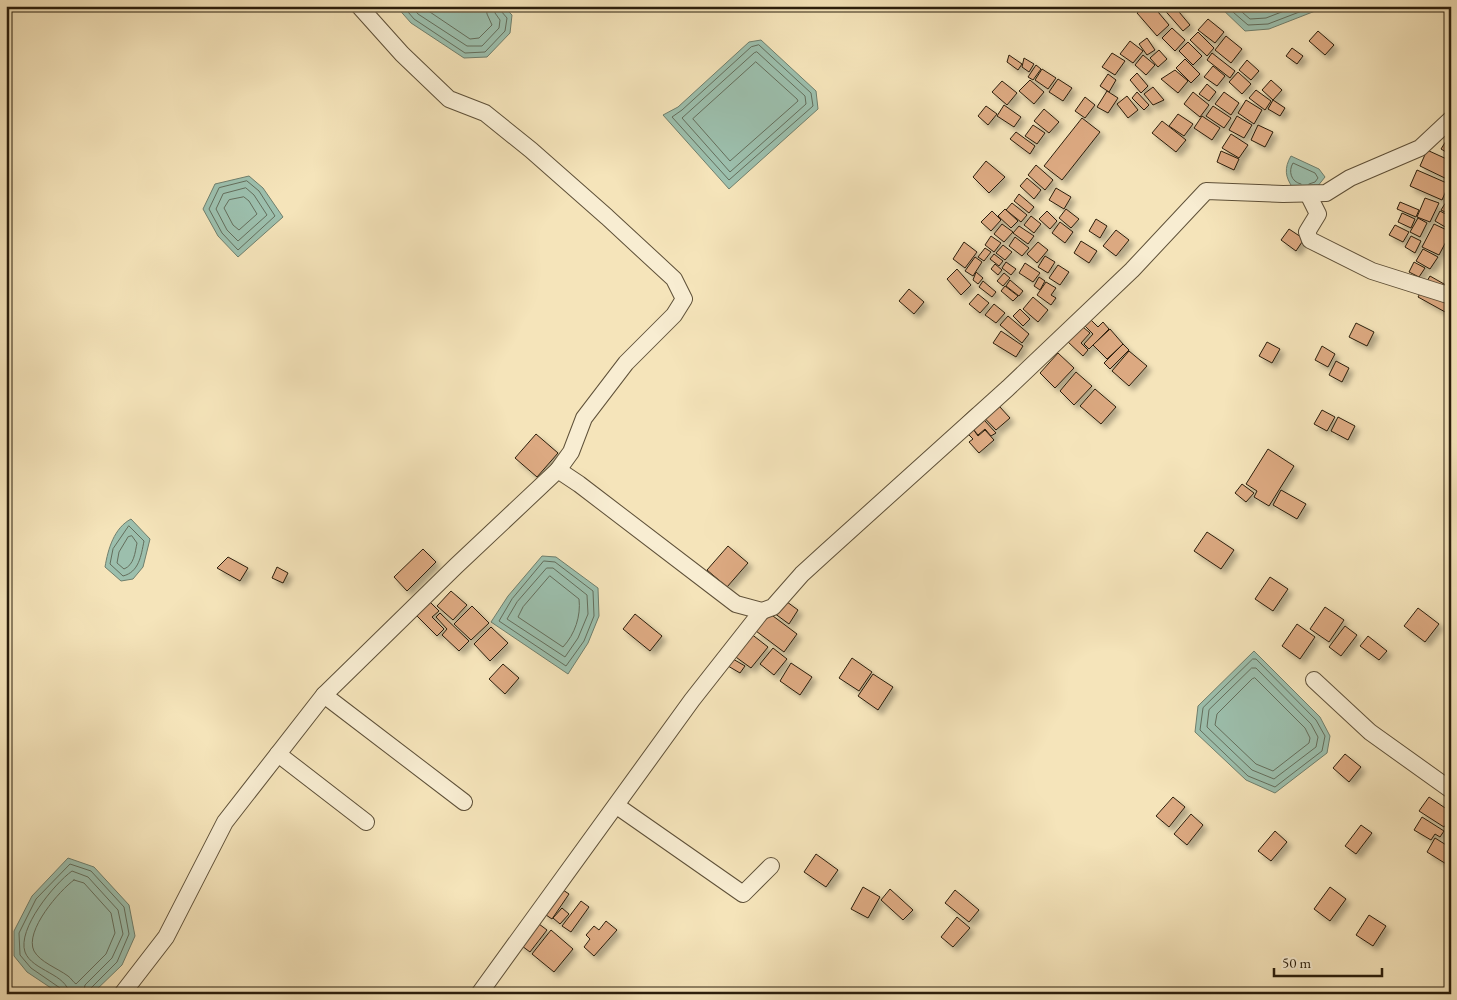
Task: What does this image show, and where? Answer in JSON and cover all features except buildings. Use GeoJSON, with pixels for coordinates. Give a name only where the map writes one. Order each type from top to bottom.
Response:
{"type":"FeatureCollection","features":[{"type":"Feature","properties":{"kind":"street"},"geometry":{"type":"LineString","coordinates":[[122,994],[166,937],[225,822],[324,695],[558,470],[571,452],[584,418],[626,363],[674,315],[684,299],[674,279],[531,150],[485,113],[448,99],[402,54],[359,6]]}},
{"type":"Feature","properties":{"kind":"street"},"geometry":{"type":"LineString","coordinates":[[479,994],[692,700],[762,611],[773,607],[802,574],[1008,388],[1132,270],[1206,191],[1326,193],[1350,178],[1420,148],[1451,119]]}},
{"type":"Feature","properties":{"kind":"street"},"geometry":{"type":"LineString","coordinates":[[1308,194],[1318,214],[1307,232],[1310,240],[1372,271],[1451,296]]}},
{"type":"Feature","properties":{"kind":"street"},"geometry":{"type":"LineString","coordinates":[[558,470],[736,604],[762,611]]}},
{"type":"Feature","properties":{"kind":"street"},"geometry":{"type":"LineString","coordinates":[[1314,680],[1370,732],[1451,790]]}},
{"type":"Feature","properties":{"kind":"street"},"geometry":{"type":"LineString","coordinates":[[324,695],[464,802]]}},
{"type":"Feature","properties":{"kind":"street"},"geometry":{"type":"LineString","coordinates":[[278,754],[366,822]]}},
{"type":"Feature","properties":{"kind":"street"},"geometry":{"type":"LineString","coordinates":[[617,806],[743,894],[771,866]]}},
{"type":"Feature","properties":{"kind":"water"},"geometry":{"type":"Polygon","coordinates":[[[396,6],[503,6],[512,15],[510,33],[487,57],[464,58],[411,23],[396,6]]]}},
{"type":"Feature","properties":{"kind":"water"},"geometry":{"type":"Polygon","coordinates":[[[1219,6],[1328,6],[1269,29],[1245,31],[1219,6]]]}},
{"type":"Feature","properties":{"kind":"water"},"geometry":{"type":"Polygon","coordinates":[[[761,40],[816,91],[818,109],[729,189],[663,115],[678,107],[749,42],[761,40]]]}},
{"type":"Feature","properties":{"kind":"water"},"geometry":{"type":"Polygon","coordinates":[[[1291,156],[1319,169],[1325,177],[1317,187],[1293,188],[1286,172],[1291,156]]]}},
{"type":"Feature","properties":{"kind":"water"},"geometry":{"type":"Polygon","coordinates":[[[249,176],[263,188],[283,217],[238,257],[218,236],[203,209],[215,184],[249,176]]]}},
{"type":"Feature","properties":{"kind":"water"},"geometry":{"type":"Polygon","coordinates":[[[131,519],[150,539],[143,567],[133,579],[121,581],[105,567],[110,546],[116,533],[131,519]]]}},
{"type":"Feature","properties":{"kind":"water"},"geometry":{"type":"Polygon","coordinates":[[[542,556],[556,557],[598,588],[599,616],[588,643],[568,674],[491,622],[508,596],[542,556]]]}},
{"type":"Feature","properties":{"kind":"water"},"geometry":{"type":"Polygon","coordinates":[[[1254,651],[1320,717],[1330,736],[1327,753],[1275,793],[1246,780],[1195,732],[1198,706],[1254,651]]]}},
{"type":"Feature","properties":{"kind":"water"},"geometry":{"type":"Polygon","coordinates":[[[68,858],[94,867],[129,905],[135,936],[122,965],[92,994],[60,994],[27,972],[14,956],[14,931],[32,896],[68,858]]]}}]}
